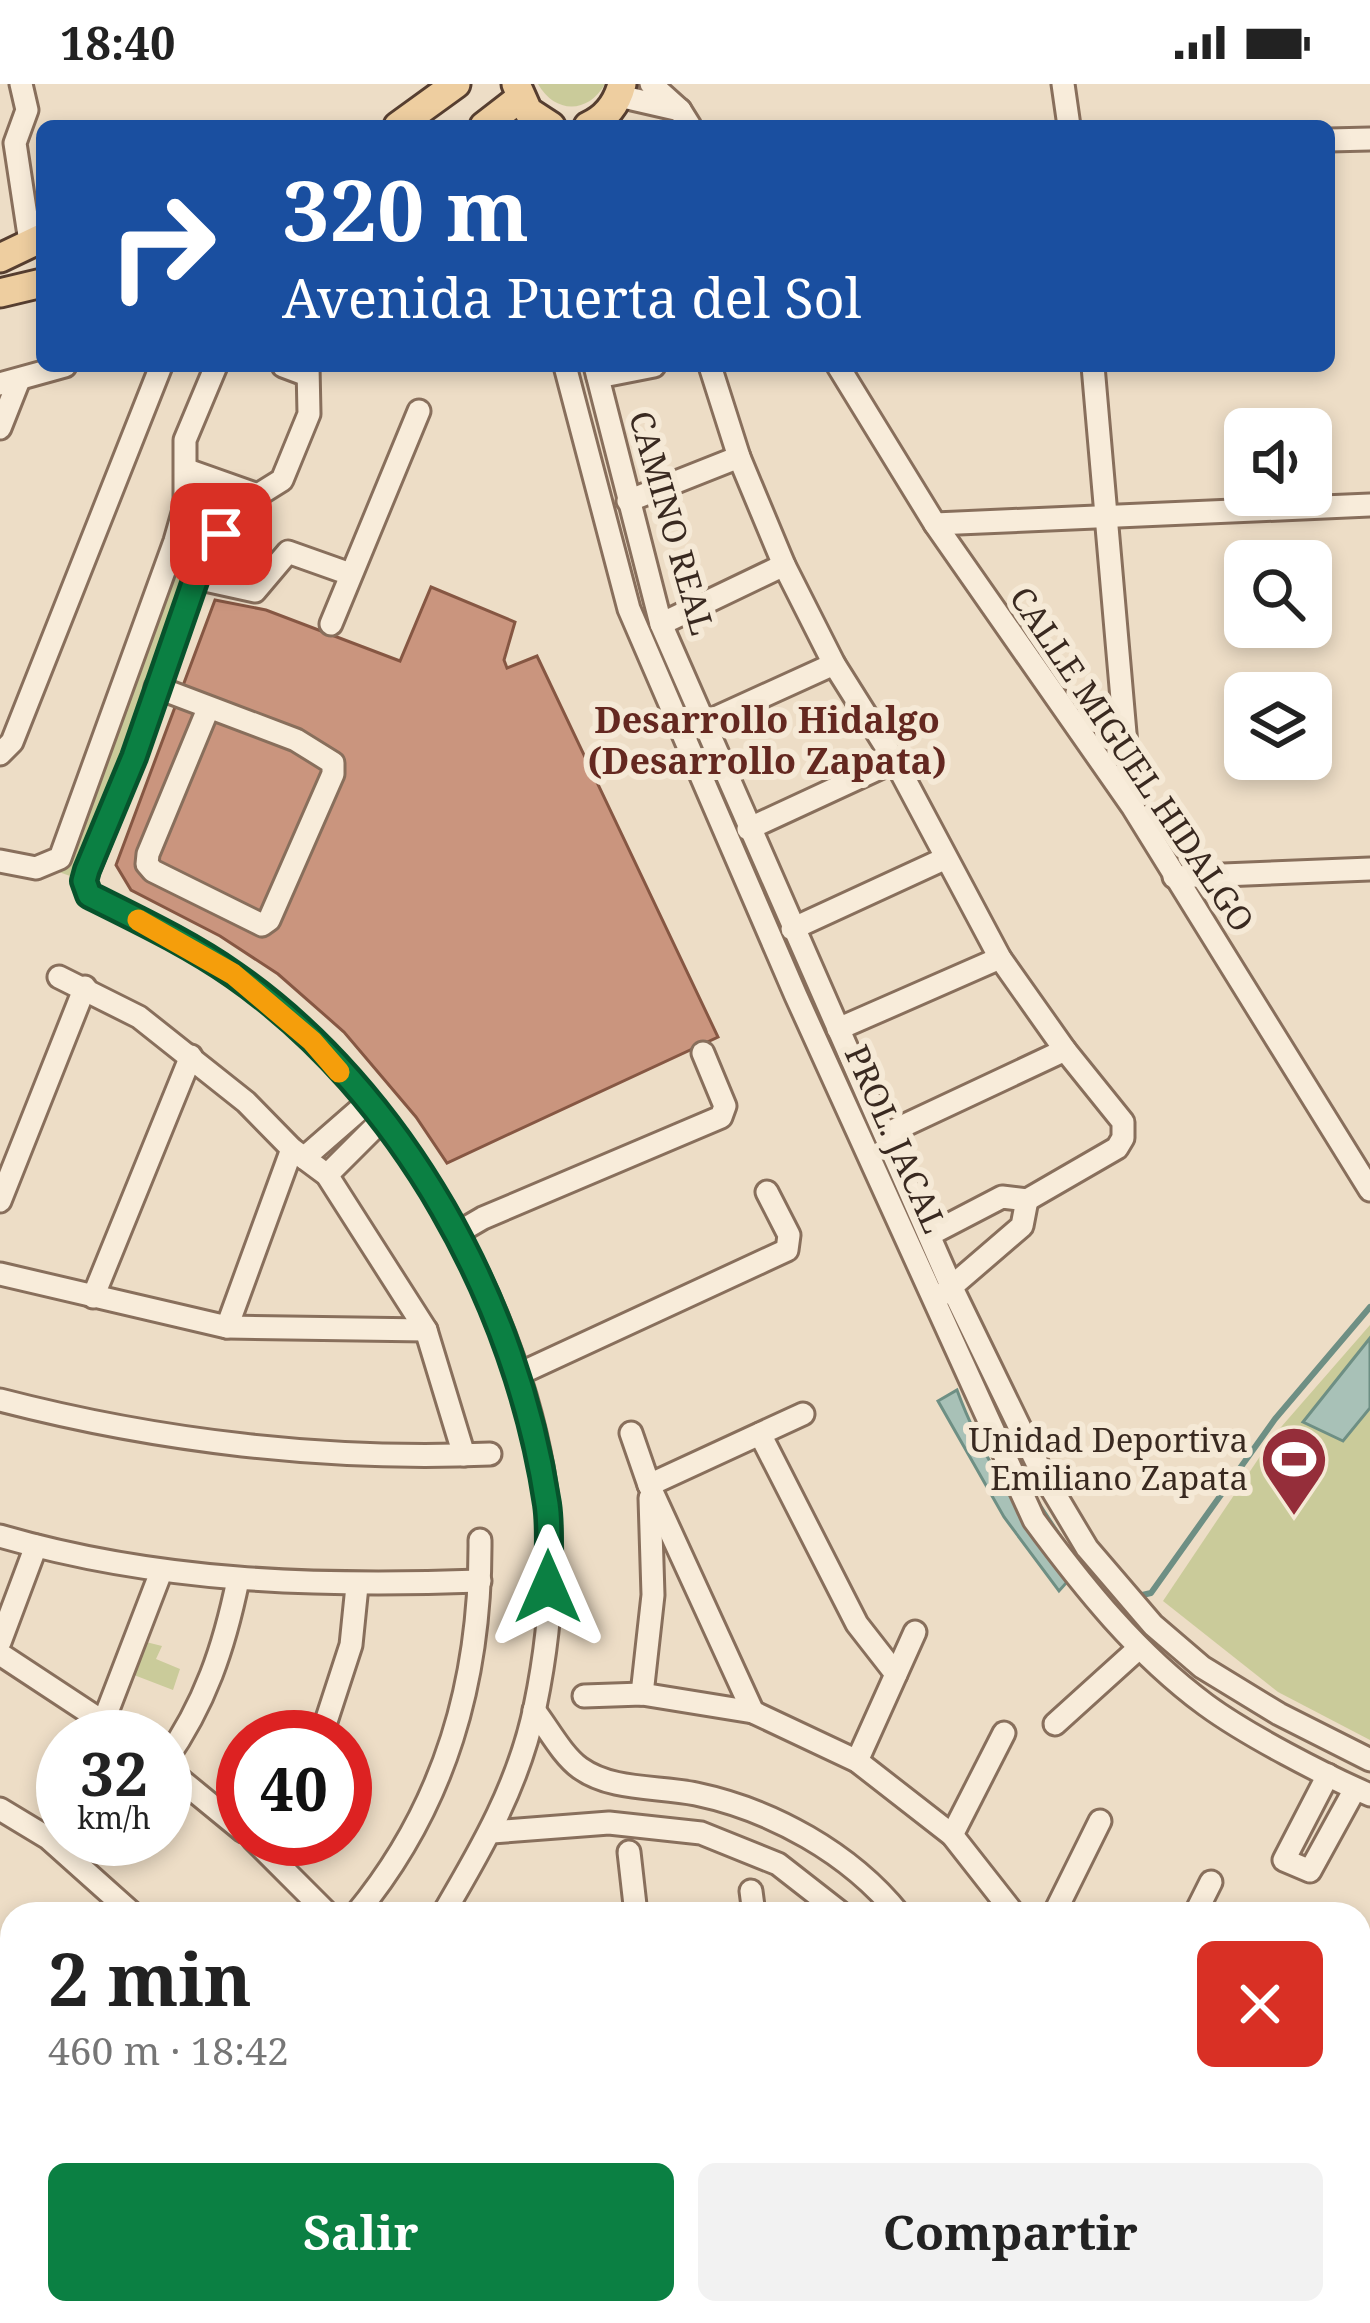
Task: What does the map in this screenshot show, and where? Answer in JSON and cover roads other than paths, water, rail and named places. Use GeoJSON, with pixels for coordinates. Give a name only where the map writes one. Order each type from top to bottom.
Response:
{"type":"FeatureCollection","features":[{"type":"Feature","properties":{"kind":"main road"},"geometry":{"type":"LineString","coordinates":[[406,120],[457,84]]}},
{"type":"Feature","properties":{"kind":"main road"},"geometry":{"type":"LineString","coordinates":[[500,120],[528,109]]}},
{"type":"Feature","properties":{"kind":"main road"},"geometry":{"type":"LineString","coordinates":[[0,258],[36,247]]}},
{"type":"Feature","properties":{"kind":"main road"},"geometry":{"type":"LineString","coordinates":[[0,293],[36,284]]}},
{"type":"Feature","properties":{"kind":"street"},"geometry":{"type":"LineString","coordinates":[[21,84],[27,110],[7,134],[36,239]]}},
{"type":"Feature","properties":{"kind":"street"},"geometry":{"type":"LineString","coordinates":[[651,84],[685,118]]}},
{"type":"Feature","properties":{"kind":"street"},"geometry":{"type":"LineString","coordinates":[[1064,84],[1068,120]]}},
{"type":"Feature","properties":{"kind":"street"},"geometry":{"type":"LineString","coordinates":[[609,110],[685,118]]}},
{"type":"Feature","properties":{"kind":"street"},"geometry":{"type":"LineString","coordinates":[[1335,140],[1370,139]]}},
{"type":"Feature","properties":{"kind":"street"},"geometry":{"type":"LineString","coordinates":[[0,428],[10,382],[44,372]]}},
{"type":"Feature","properties":{"kind":"street"},"geometry":{"type":"LineString","coordinates":[[0,754],[12,742],[158,372]]}},
{"type":"Feature","properties":{"kind":"street"},"geometry":{"type":"LineString","coordinates":[[0,861],[45,867],[60,858],[185,506],[184,440],[213,372]]}},
{"type":"Feature","properties":{"kind":"street"},"geometry":{"type":"LineString","coordinates":[[308,372],[309,414],[282,480],[258,495],[221,534],[196,578],[134,757],[84,881],[89,895],[233,974],[312,1041],[367,1119],[396,1134],[459,1232],[519,1375],[548,1510],[548,1625],[534,1710],[515,1775],[492,1832],[450,1902]]}},
{"type":"Feature","properties":{"kind":"street","name":"PROL. JACAL"},"geometry":{"type":"LineString","coordinates":[[561,372],[629,609],[932,1301],[1034,1520],[1084,1589],[1139,1648],[1207,1706],[1363,1792]]}},
{"type":"Feature","properties":{"kind":"street","name":"CAMINO REAL"},"geometry":{"type":"LineString","coordinates":[[596,372],[661,624],[952,1288]]}},
{"type":"Feature","properties":{"kind":"street"},"geometry":{"type":"LineString","coordinates":[[712,372],[739,457],[784,566],[835,664],[895,760],[1000,958],[1064,1050],[1123,1122],[1117,1148],[1027,1200],[1002,1197],[929,1235]]}},
{"type":"Feature","properties":{"kind":"street","name":"CALLE MIGUEL HIDALGO"},"geometry":{"type":"LineString","coordinates":[[842,372],[934,524],[1132,806],[1370,1190]]}},
{"type":"Feature","properties":{"kind":"street"},"geometry":{"type":"LineString","coordinates":[[1095,372],[1132,806]]}},
{"type":"Feature","properties":{"kind":"street"},"geometry":{"type":"LineString","coordinates":[[331,624],[419,411]]}},
{"type":"Feature","properties":{"kind":"street"},"geometry":{"type":"LineString","coordinates":[[628,502],[739,457]]}},
{"type":"Feature","properties":{"kind":"street"},"geometry":{"type":"LineString","coordinates":[[187,470],[258,495]]}},
{"type":"Feature","properties":{"kind":"street"},"geometry":{"type":"LineString","coordinates":[[934,524],[1370,506]]}},
{"type":"Feature","properties":{"kind":"street"},"geometry":{"type":"LineString","coordinates":[[196,578],[255,591],[288,552],[350,574]]}},
{"type":"Feature","properties":{"kind":"street"},"geometry":{"type":"LineString","coordinates":[[661,624],[784,566]]}},
{"type":"Feature","properties":{"kind":"street"},"geometry":{"type":"LineString","coordinates":[[702,724],[835,664]]}},
{"type":"Feature","properties":{"kind":"street"},"geometry":{"type":"LineString","coordinates":[[156,687],[296,740],[333,764],[333,774],[269,920],[262,925],[153,872],[147,864],[208,709]]}},
{"type":"Feature","properties":{"kind":"street"},"geometry":{"type":"LineString","coordinates":[[102,744],[134,757]]}},
{"type":"Feature","properties":{"kind":"street"},"geometry":{"type":"LineString","coordinates":[[748,829],[895,760]]}},
{"type":"Feature","properties":{"kind":"street"},"geometry":{"type":"LineString","coordinates":[[792,929],[944,860]]}},
{"type":"Feature","properties":{"kind":"street"},"geometry":{"type":"LineString","coordinates":[[1174,877],[1370,869]]}},
{"type":"Feature","properties":{"kind":"street"},"geometry":{"type":"LineString","coordinates":[[838,1029],[1000,958]]}},
{"type":"Feature","properties":{"kind":"street"},"geometry":{"type":"LineString","coordinates":[[59,976],[139,1017],[246,1102],[298,1154],[327,1175],[426,1330],[464,1455]]}},
{"type":"Feature","properties":{"kind":"street"},"geometry":{"type":"LineString","coordinates":[[0,1201],[85,987]]}},
{"type":"Feature","properties":{"kind":"street"},"geometry":{"type":"LineString","coordinates":[[886,1134],[1064,1050]]}},
{"type":"Feature","properties":{"kind":"street"},"geometry":{"type":"LineString","coordinates":[[459,1232],[721,1117],[725,1106],[704,1053]]}},
{"type":"Feature","properties":{"kind":"street"},"geometry":{"type":"LineString","coordinates":[[93,1297],[191,1056]]}},
{"type":"Feature","properties":{"kind":"street"},"geometry":{"type":"LineString","coordinates":[[226,1327],[298,1154],[367,1119]]}},
{"type":"Feature","properties":{"kind":"street"},"geometry":{"type":"LineString","coordinates":[[327,1175],[367,1119]]}},
{"type":"Feature","properties":{"kind":"street"},"geometry":{"type":"LineString","coordinates":[[519,1375],[787,1250],[789,1235],[767,1192]]}},
{"type":"Feature","properties":{"kind":"street"},"geometry":{"type":"LineString","coordinates":[[932,1301],[1022,1226],[1027,1200]]}},
{"type":"Feature","properties":{"kind":"street"},"geometry":{"type":"LineString","coordinates":[[0,1274],[226,1327],[426,1330]]}},
{"type":"Feature","properties":{"kind":"street"},"geometry":{"type":"LineString","coordinates":[[952,1288],[1041,1471],[1087,1548],[1153,1625],[1202,1667],[1279,1714],[1370,1760]]}},
{"type":"Feature","properties":{"kind":"street"},"geometry":{"type":"LineString","coordinates":[[0,1400],[101,1426],[310,1451],[490,1454]]}},
{"type":"Feature","properties":{"kind":"street"},"geometry":{"type":"LineString","coordinates":[[649,1485],[803,1414]]}},
{"type":"Feature","properties":{"kind":"street"},"geometry":{"type":"LineString","coordinates":[[631,1433],[649,1485],[753,1712]]}},
{"type":"Feature","properties":{"kind":"street"},"geometry":{"type":"LineString","coordinates":[[760,1434],[857,1624],[896,1674]]}},
{"type":"Feature","properties":{"kind":"street"},"geometry":{"type":"LineString","coordinates":[[642,1694],[653,1595],[649,1485]]}},
{"type":"Feature","properties":{"kind":"street"},"geometry":{"type":"LineString","coordinates":[[0,1536],[161,1573],[357,1586],[480,1581]]}},
{"type":"Feature","properties":{"kind":"street"},"geometry":{"type":"LineString","coordinates":[[364,1902],[425,1809],[467,1694],[477,1637],[480,1540]]}},
{"type":"Feature","properties":{"kind":"street"},"geometry":{"type":"LineString","coordinates":[[0,1642],[36,1546]]}},
{"type":"Feature","properties":{"kind":"street"},"geometry":{"type":"LineString","coordinates":[[108,1710],[161,1573]]}},
{"type":"Feature","properties":{"kind":"street"},"geometry":{"type":"LineString","coordinates":[[192,1719],[224,1647],[238,1580]]}},
{"type":"Feature","properties":{"kind":"street"},"geometry":{"type":"LineString","coordinates":[[330,1710],[352,1646],[357,1586]]}},
{"type":"Feature","properties":{"kind":"street"},"geometry":{"type":"LineString","coordinates":[[857,1760],[915,1632]]}},
{"type":"Feature","properties":{"kind":"street"},"geometry":{"type":"LineString","coordinates":[[1055,1724],[1139,1648]]}},
{"type":"Feature","properties":{"kind":"street"},"geometry":{"type":"LineString","coordinates":[[0,1654],[88,1710]]}},
{"type":"Feature","properties":{"kind":"street"},"geometry":{"type":"LineString","coordinates":[[584,1696],[642,1694],[753,1712],[857,1760],[952,1835],[1005,1902]]}},
{"type":"Feature","properties":{"kind":"street"},"geometry":{"type":"LineString","coordinates":[[534,1710],[576,1766],[602,1780],[698,1795],[772,1819],[844,1862],[889,1902]]}},
{"type":"Feature","properties":{"kind":"street"},"geometry":{"type":"LineString","coordinates":[[952,1835],[1004,1733]]}},
{"type":"Feature","properties":{"kind":"street"},"geometry":{"type":"LineString","coordinates":[[1328,1774],[1284,1860],[1310,1871],[1363,1792]]}},
{"type":"Feature","properties":{"kind":"street"},"geometry":{"type":"LineString","coordinates":[[192,1787],[216,1807]]}},
{"type":"Feature","properties":{"kind":"street"},"geometry":{"type":"LineString","coordinates":[[0,1809],[48,1838],[120,1902]]}},
{"type":"Feature","properties":{"kind":"street"},"geometry":{"type":"LineString","coordinates":[[1060,1902],[1100,1821]]}},
{"type":"Feature","properties":{"kind":"street"},"geometry":{"type":"LineString","coordinates":[[492,1832],[609,1823],[701,1833],[778,1864],[827,1902]]}},
{"type":"Feature","properties":{"kind":"street"},"geometry":{"type":"LineString","coordinates":[[629,1852],[632,1902]]}},
{"type":"Feature","properties":{"kind":"street"},"geometry":{"type":"LineString","coordinates":[[280,1866],[316,1902]]}},
{"type":"Feature","properties":{"kind":"street"},"geometry":{"type":"LineString","coordinates":[[1201,1902],[1211,1882]]}},
{"type":"Feature","properties":{"kind":"waterway"},"geometry":{"type":"LineString","coordinates":[[1138,1596],[1151,1593],[1275,1419],[1370,1307]]}},
{"type":"Feature","properties":{"kind":"waterway"},"geometry":{"type":"LineString","coordinates":[[1035,1500],[1064,1544]]}},
{"type":"Feature","properties":{"kind":"place","name":"Unidad Deportiva Emiliano Zapata"},"geometry":{"type":"Point","coordinates":[1294,1518]}},
{"type":"Feature","properties":{"kind":"district","name":"Desarrollo Hidalgo (Desarrollo Zapata)"},"geometry":{"type":"Point","coordinates":[767,740]}}]}
